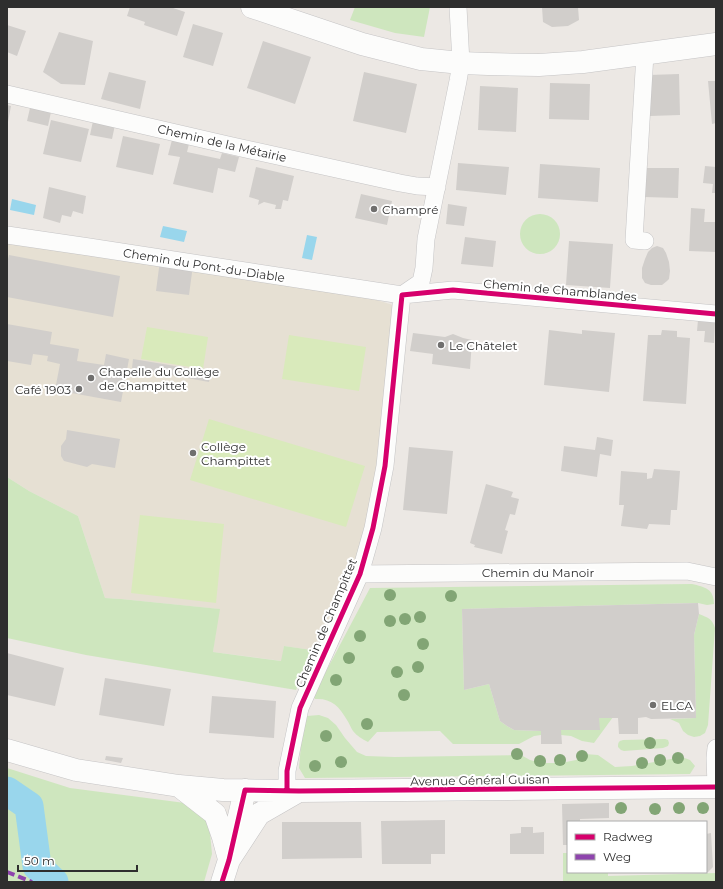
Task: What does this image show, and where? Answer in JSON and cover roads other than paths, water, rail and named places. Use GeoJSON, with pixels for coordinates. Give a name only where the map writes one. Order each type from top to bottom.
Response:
{"type":"FeatureCollection","features":[{"type":"Feature","properties":{"kind":"street"},"geometry":{"type":"LineString","coordinates":[[252,7],[362,44],[421,59],[461,63],[539,65],[583,62],[716,44]]}},
{"type":"Feature","properties":{"kind":"street"},"geometry":{"type":"LineString","coordinates":[[402,295],[421,282],[424,268],[426,240],[461,63],[458,7]]}},
{"type":"Feature","properties":{"kind":"street"},"geometry":{"type":"LineString","coordinates":[[645,54],[634,240],[645,241]]}},
{"type":"Feature","properties":{"kind":"street","name":"Chemin de la Métairie"},"geometry":{"type":"LineString","coordinates":[[7,94],[228,146],[418,186],[437,187]]}},
{"type":"Feature","properties":{"kind":"street","name":"Chemin du Pont-du-Diable"},"geometry":{"type":"LineString","coordinates":[[7,235],[89,246],[402,295]]}},
{"type":"Feature","properties":{"kind":"street","name":"Chemin de Chamblandes"},"geometry":{"type":"LineString","coordinates":[[402,295],[453,290],[716,314]]}},
{"type":"Feature","properties":{"kind":"street","name":"Chemin de Champittet"},"geometry":{"type":"LineString","coordinates":[[293,791],[287,771],[300,708],[360,574],[373,528],[385,466],[402,295]]}},
{"type":"Feature","properties":{"kind":"street","name":"Chemin du Manoir"},"geometry":{"type":"LineString","coordinates":[[360,574],[687,571],[716,577]]}},
{"type":"Feature","properties":{"kind":"street","name":"Avenue Général Guisan"},"geometry":{"type":"LineString","coordinates":[[7,750],[76,770],[179,786],[222,790],[293,791],[716,786]]}},
{"type":"Feature","properties":{"kind":"street"},"geometry":{"type":"LineString","coordinates":[[716,750],[714,758],[716,786]]}},
{"type":"Feature","properties":{"kind":"street"},"geometry":{"type":"LineString","coordinates":[[179,786],[215,814],[229,860]]}},
{"type":"Feature","properties":{"kind":"street"},"geometry":{"type":"LineString","coordinates":[[222,882],[229,860],[245,790]]}},
{"type":"Feature","properties":{"kind":"street"},"geometry":{"type":"LineString","coordinates":[[229,860],[259,814],[293,791]]}},
{"type":"Feature","properties":{"kind":"water"},"geometry":{"type":"Polygon","coordinates":[[[12,199],[36,205],[34,215],[10,210],[12,199]]]}},
{"type":"Feature","properties":{"kind":"water"},"geometry":{"type":"Polygon","coordinates":[[[163,226],[187,231],[184,242],[160,237],[163,226]]]}},
{"type":"Feature","properties":{"kind":"water"},"geometry":{"type":"Polygon","coordinates":[[[307,235],[317,237],[312,260],[302,258],[307,235]]]}},
{"type":"Feature","properties":{"kind":"waterway"},"geometry":{"type":"LineString","coordinates":[[7,791],[29,806],[37,866],[54,882]]}},
{"type":"Feature","properties":{"kind":"place","name":"Champré"},"geometry":{"type":"Point","coordinates":[374,209]}},
{"type":"Feature","properties":{"kind":"place","name":"Le Châtelet"},"geometry":{"type":"Point","coordinates":[441,345]}},
{"type":"Feature","properties":{"kind":"place","name":"Chapelle du Collège de Champittet"},"geometry":{"type":"Point","coordinates":[91,378]}},
{"type":"Feature","properties":{"kind":"place","name":"Café 1903"},"geometry":{"type":"Point","coordinates":[79,389]}},
{"type":"Feature","properties":{"kind":"place","name":"Collège Champittet"},"geometry":{"type":"Point","coordinates":[193,453]}},
{"type":"Feature","properties":{"kind":"place","name":"ELCA"},"geometry":{"type":"Point","coordinates":[653,705]}}]}
